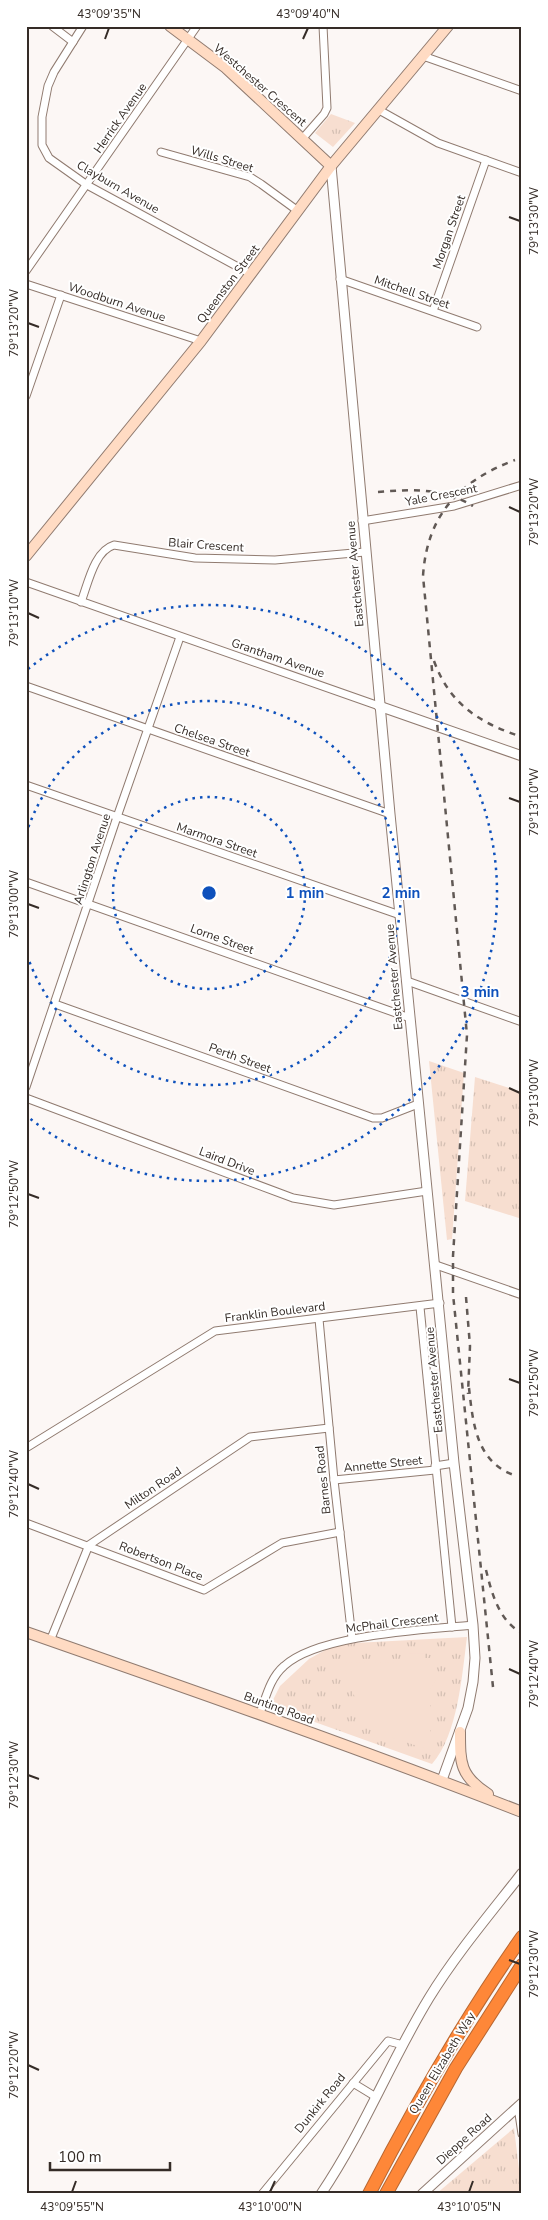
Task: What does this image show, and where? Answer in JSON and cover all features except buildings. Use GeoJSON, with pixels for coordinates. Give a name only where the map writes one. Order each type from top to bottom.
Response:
{"type":"FeatureCollection","features":[{"type":"Feature","properties":{"kind":"highway","name":"Queen Elizabeth Way"},"geometry":{"type":"LineString","coordinates":[[369,2194],[448,2049],[522,1937]]}},
{"type":"Feature","properties":{"kind":"highway","name":"Queen Elizabeth Way"},"geometry":{"type":"LineString","coordinates":[[386,2194],[456,2068],[522,1965]]}},
{"type":"Feature","properties":{"kind":"main road","name":"Westchester Crescent"},"geometry":{"type":"LineString","coordinates":[[170,26],[226,68],[331,166]]}},
{"type":"Feature","properties":{"kind":"main road","name":"Queenston Street"},"geometry":{"type":"LineString","coordinates":[[28,550],[201,340],[331,166],[448,26]]}},
{"type":"Feature","properties":{"kind":"main road","name":"Bunting Road"},"geometry":{"type":"LineString","coordinates":[[26,1632],[442,1780],[522,1812]]}},
{"type":"Feature","properties":{"kind":"main road"},"geometry":{"type":"LineString","coordinates":[[460,1732],[459,1746],[464,1771],[474,1784],[506,1806]]}},
{"type":"Feature","properties":{"kind":"street"},"geometry":{"type":"LineString","coordinates":[[52,26],[73,42]]}},
{"type":"Feature","properties":{"kind":"street","name":"Clayburn Avenue"},"geometry":{"type":"LineString","coordinates":[[84,26],[54,72],[48,86],[42,117],[42,145],[49,158],[87,185],[251,274]]}},
{"type":"Feature","properties":{"kind":"street","name":"Herrick Avenue"},"geometry":{"type":"LineString","coordinates":[[26,271],[197,26]]}},
{"type":"Feature","properties":{"kind":"street"},"geometry":{"type":"LineString","coordinates":[[303,138],[327,108],[323,26]]}},
{"type":"Feature","properties":{"kind":"street"},"geometry":{"type":"LineString","coordinates":[[423,56],[522,91]]}},
{"type":"Feature","properties":{"kind":"street"},"geometry":{"type":"LineString","coordinates":[[379,110],[438,143],[522,173]]}},
{"type":"Feature","properties":{"kind":"street","name":"Wills Street"},"geometry":{"type":"LineString","coordinates":[[162,152],[250,178],[298,211]]}},
{"type":"Feature","properties":{"kind":"street","name":"Morgan Street"},"geometry":{"type":"LineString","coordinates":[[433,312],[486,160]]}},
{"type":"Feature","properties":{"kind":"street","name":"Eastchester Avenue"},"geometry":{"type":"LineString","coordinates":[[331,166],[379,706],[418,1104],[440,1303],[454,1463],[473,1625],[475,1658],[468,1708],[442,1780]]}},
{"type":"Feature","properties":{"kind":"street","name":"Mitchell Street"},"geometry":{"type":"LineString","coordinates":[[340,279],[477,327]]}},
{"type":"Feature","properties":{"kind":"street","name":"Woodburn Avenue"},"geometry":{"type":"LineString","coordinates":[[26,284],[201,340]]}},
{"type":"Feature","properties":{"kind":"street"},"geometry":{"type":"LineString","coordinates":[[26,396],[62,295]]}},
{"type":"Feature","properties":{"kind":"street","name":"Yale Crescent"},"geometry":{"type":"LineString","coordinates":[[362,521],[468,503],[522,485]]}},
{"type":"Feature","properties":{"kind":"street","name":"Blair Crescent"},"geometry":{"type":"LineString","coordinates":[[81,602],[99,556],[106,548],[114,545],[195,558],[265,560],[365,552]]}},
{"type":"Feature","properties":{"kind":"street","name":"Grantham Avenue"},"geometry":{"type":"LineString","coordinates":[[26,582],[522,756]]}},
{"type":"Feature","properties":{"kind":"street","name":"Arlington Avenue"},"geometry":{"type":"LineString","coordinates":[[26,1087],[30,1063],[55,1004],[117,817],[180,637]]}},
{"type":"Feature","properties":{"kind":"street","name":"Chelsea Street"},"geometry":{"type":"LineString","coordinates":[[26,686],[390,814]]}},
{"type":"Feature","properties":{"kind":"street","name":"Marmora Street"},"geometry":{"type":"LineString","coordinates":[[26,786],[400,915]]}},
{"type":"Feature","properties":{"kind":"street","name":"Lorne Street"},"geometry":{"type":"LineString","coordinates":[[26,882],[410,1018]]}},
{"type":"Feature","properties":{"kind":"street"},"geometry":{"type":"LineString","coordinates":[[407,981],[522,1022]]}},
{"type":"Feature","properties":{"kind":"street","name":"Perth Street"},"geometry":{"type":"LineString","coordinates":[[55,1004],[373,1118],[382,1118],[418,1104]]}},
{"type":"Feature","properties":{"kind":"street","name":"Laird Drive"},"geometry":{"type":"LineString","coordinates":[[26,1098],[293,1198],[334,1205],[427,1191]]}},
{"type":"Feature","properties":{"kind":"street"},"geometry":{"type":"LineString","coordinates":[[436,1265],[522,1295]]}},
{"type":"Feature","properties":{"kind":"street","name":"Franklin Boulevard"},"geometry":{"type":"LineString","coordinates":[[26,1448],[216,1331],[440,1303]]}},
{"type":"Feature","properties":{"kind":"street","name":"Eastchester Avenue"},"geometry":{"type":"LineString","coordinates":[[420,1306],[452,1627]]}},
{"type":"Feature","properties":{"kind":"street","name":"Barnes Road"},"geometry":{"type":"LineString","coordinates":[[319,1319],[334,1480],[352,1638]]}},
{"type":"Feature","properties":{"kind":"street","name":"Milton Road"},"geometry":{"type":"LineString","coordinates":[[89,1545],[250,1437],[329,1428]]}},
{"type":"Feature","properties":{"kind":"street","name":"Annette Street"},"geometry":{"type":"LineString","coordinates":[[334,1480],[435,1468],[454,1463]]}},
{"type":"Feature","properties":{"kind":"street","name":"Robertson Place"},"geometry":{"type":"LineString","coordinates":[[26,1523],[89,1545],[204,1590],[282,1543],[340,1532]]}},
{"type":"Feature","properties":{"kind":"street"},"geometry":{"type":"LineString","coordinates":[[50,1640],[89,1545]]}},
{"type":"Feature","properties":{"kind":"street","name":"McPhail Crescent"},"geometry":{"type":"LineString","coordinates":[[260,1714],[273,1680],[284,1666],[302,1654],[352,1638],[473,1625]]}},
{"type":"Feature","properties":{"kind":"street"},"geometry":{"type":"LineString","coordinates":[[321,2194],[344,2160],[402,2046],[444,1975],[522,1873]]}},
{"type":"Feature","properties":{"kind":"street","name":"Dunkirk Road"},"geometry":{"type":"LineString","coordinates":[[262,2194],[388,2041],[402,2046]]}},
{"type":"Feature","properties":{"kind":"street"},"geometry":{"type":"LineString","coordinates":[[353,2083],[376,2096]]}},
{"type":"Feature","properties":{"kind":"street"},"geometry":{"type":"LineString","coordinates":[[520,2105],[522,2134]]}},
{"type":"Feature","properties":{"kind":"street","name":"Dieppe Road"},"geometry":{"type":"LineString","coordinates":[[422,2194],[520,2105]]}},
{"type":"Feature","properties":{"kind":"green space"},"geometry":{"type":"Polygon","coordinates":[[[331,114],[355,123],[333,147],[315,133],[331,114]]]}},
{"type":"Feature","properties":{"kind":"green space"},"geometry":{"type":"Polygon","coordinates":[[[429,1061],[464,1073],[452,1239],[447,1240],[429,1061]]]}},
{"type":"Feature","properties":{"kind":"green space"},"geometry":{"type":"Polygon","coordinates":[[[475,1077],[522,1092],[522,1219],[465,1201],[475,1077]]]}},
{"type":"Feature","properties":{"kind":"green space"},"geometry":{"type":"Polygon","coordinates":[[[467,1637],[461,1686],[453,1721],[441,1752],[432,1764],[270,1706],[280,1686],[309,1659],[336,1644],[467,1637]]]}},
{"type":"Feature","properties":{"kind":"green space"},"geometry":{"type":"Polygon","coordinates":[[[425,1653],[425,1658],[431,1658],[436,1665],[436,1680],[430,1689],[430,1750],[387,1736],[362,1711],[347,1681],[345,1663],[400,1662],[408,1654],[425,1653]]]}},
{"type":"Feature","properties":{"kind":"green space"},"geometry":{"type":"Polygon","coordinates":[[[514,2128],[522,2194],[436,2194],[514,2128]]]}},
{"type":"Feature","properties":{"kind":"railway"},"geometry":{"type":"LineString","coordinates":[[493,1687],[453,1294],[453,1256],[467,1035],[423,576],[431,535],[439,518],[450,503],[462,490],[478,478],[515,460]]}},
{"type":"Feature","properties":{"kind":"railway"},"geometry":{"type":"LineString","coordinates":[[378,492],[427,491],[450,496],[473,506]]}},
{"type":"Feature","properties":{"kind":"railway"},"geometry":{"type":"LineString","coordinates":[[434,661],[449,689],[468,710],[493,725],[522,737]]}},
{"type":"Feature","properties":{"kind":"railway"},"geometry":{"type":"LineString","coordinates":[[466,1297],[470,1346],[468,1394]]}},
{"type":"Feature","properties":{"kind":"railway"},"geometry":{"type":"LineString","coordinates":[[469,1388],[475,1429],[485,1453],[504,1470],[517,1476]]}},
{"type":"Feature","properties":{"kind":"railway"},"geometry":{"type":"LineString","coordinates":[[486,1570],[494,1597],[502,1614],[514,1628],[522,1633]]}}]}
